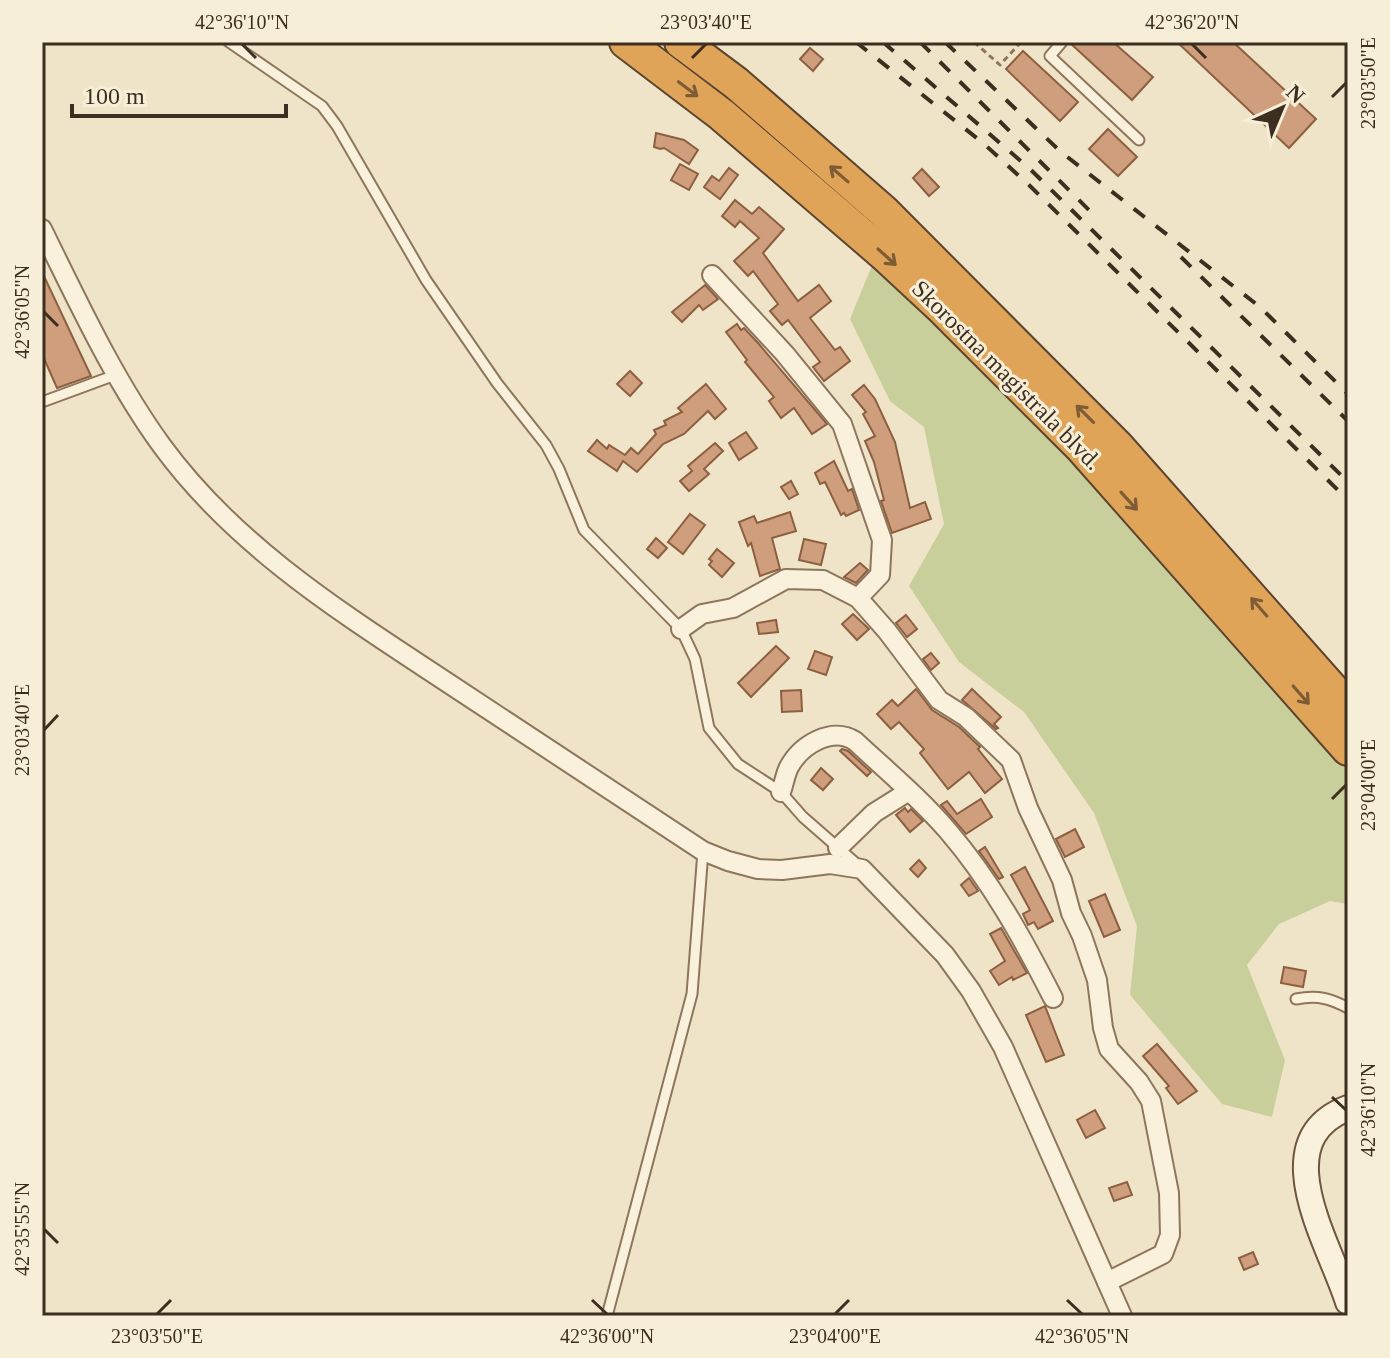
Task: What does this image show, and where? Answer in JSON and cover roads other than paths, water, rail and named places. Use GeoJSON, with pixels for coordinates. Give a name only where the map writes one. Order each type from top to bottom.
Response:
{"type":"FeatureCollection","features":[{"type":"Feature","properties":{"kind":"highway","name":"Skorostna magistrala blvd."},"geometry":{"type":"LineString","coordinates":[[626,42],[722,115],[941,307],[1081,447],[1348,749]]}},
{"type":"Feature","properties":{"kind":"highway","name":"Skorostna magistrala blvd."},"geometry":{"type":"LineString","coordinates":[[681,42],[736,83],[883,211],[1118,447],[1348,707]]}},
{"type":"Feature","properties":{"kind":"street"},"geometry":{"type":"LineString","coordinates":[[42,229],[118,374],[162,446],[211,503],[270,559],[338,611],[703,851],[758,869],[782,870],[830,864],[862,869],[945,955],[971,991],[1003,1047],[1122,1316]]}},
{"type":"Feature","properties":{"kind":"street"},"geometry":{"type":"LineString","coordinates":[[712,275],[785,354],[842,424],[882,540],[880,575],[858,598]]}},
{"type":"Feature","properties":{"kind":"street"},"geometry":{"type":"LineString","coordinates":[[681,629],[702,614],[733,608],[786,579],[823,580],[858,598],[939,700],[966,717],[1011,760],[1028,808],[1062,880],[1071,913],[1097,980],[1109,1049],[1139,1082],[1151,1101],[1169,1193],[1170,1235],[1163,1254],[1107,1282]]}},
{"type":"Feature","properties":{"kind":"street"},"geometry":{"type":"LineString","coordinates":[[781,792],[789,767],[816,740],[847,735],[855,741],[947,830],[979,871],[1017,927],[1053,998]]}},
{"type":"Feature","properties":{"kind":"street"},"geometry":{"type":"LineString","coordinates":[[838,848],[874,813],[909,791]]}},
{"type":"Feature","properties":{"kind":"street"},"geometry":{"type":"LineString","coordinates":[[1348,1108],[1329,1118],[1318,1130],[1305,1157],[1304,1169],[1309,1195],[1348,1302]]}},
{"type":"Feature","properties":{"kind":"lane"},"geometry":{"type":"LineString","coordinates":[[229,42],[322,106],[337,126],[426,280],[497,383],[546,445],[584,530],[681,629],[695,659],[709,728],[738,764],[781,792],[803,817],[862,869]]}},
{"type":"Feature","properties":{"kind":"lane"},"geometry":{"type":"LineString","coordinates":[[1062,42],[1050,56],[1139,140]]}},
{"type":"Feature","properties":{"kind":"lane"},"geometry":{"type":"LineString","coordinates":[[42,402],[118,374]]}},
{"type":"Feature","properties":{"kind":"lane"},"geometry":{"type":"LineString","coordinates":[[607,1316],[692,994],[703,851]]}},
{"type":"Feature","properties":{"kind":"lane"},"geometry":{"type":"LineString","coordinates":[[1296,999],[1323,997],[1348,1008]]}},
{"type":"Feature","properties":{"kind":"railway"},"geometry":{"type":"LineString","coordinates":[[856,42],[983,143],[1029,185],[1348,500]]}},
{"type":"Feature","properties":{"kind":"railway"},"geometry":{"type":"LineString","coordinates":[[883,42],[1030,169],[1348,482]]}},
{"type":"Feature","properties":{"kind":"railway"},"geometry":{"type":"LineString","coordinates":[[920,42],[1098,219]]}},
{"type":"Feature","properties":{"kind":"railway"},"geometry":{"type":"LineString","coordinates":[[945,42],[1061,152],[1260,307],[1348,394]]}},
{"type":"Feature","properties":{"kind":"railway"},"geometry":{"type":"LineString","coordinates":[[1181,257],[1348,421]]}}]}
